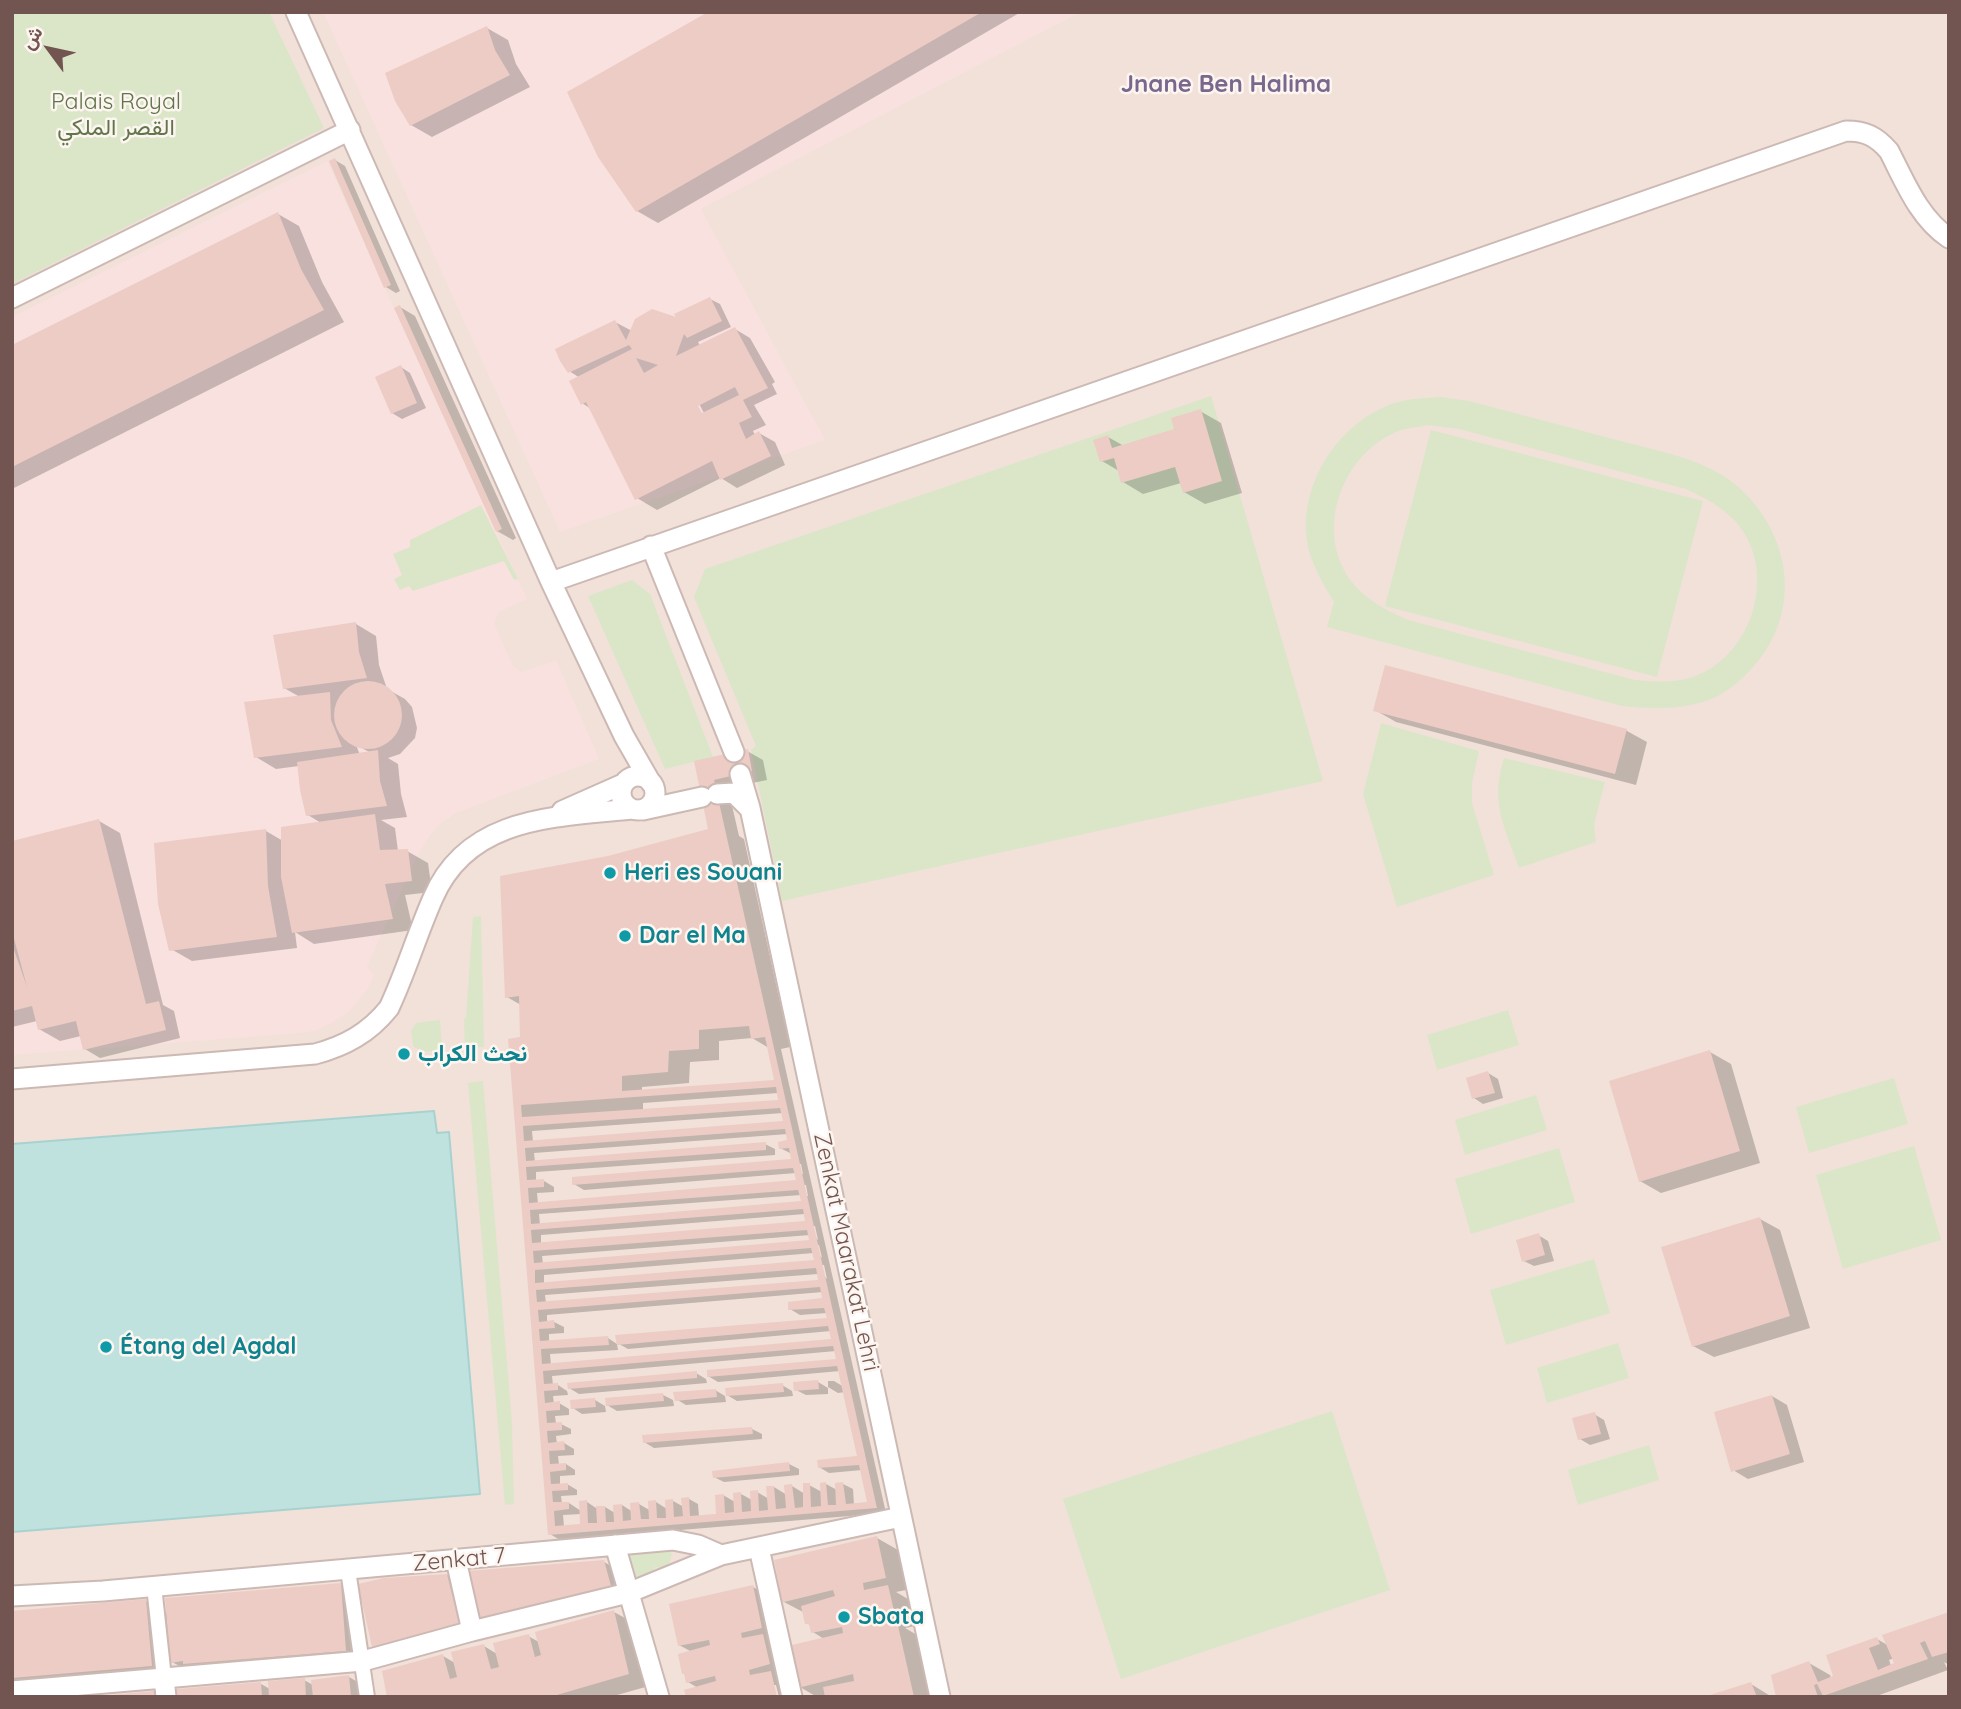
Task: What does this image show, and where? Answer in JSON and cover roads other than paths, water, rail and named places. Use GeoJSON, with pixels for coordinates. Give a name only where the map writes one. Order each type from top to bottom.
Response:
{"type":"FeatureCollection","features":[{"type":"Feature","properties":{"kind":"street"},"geometry":{"type":"LineString","coordinates":[[296,12],[551,582],[624,736],[654,787],[654,798],[637,810]]}},
{"type":"Feature","properties":{"kind":"street"},"geometry":{"type":"LineString","coordinates":[[12,298],[350,130]]}},
{"type":"Feature","properties":{"kind":"street"},"geometry":{"type":"LineString","coordinates":[[551,582],[1846,131],[1868,133],[1889,151],[1920,208],[1939,232],[1949,238]]}},
{"type":"Feature","properties":{"kind":"street"},"geometry":{"type":"LineString","coordinates":[[651,546],[734,752]]}},
{"type":"Feature","properties":{"kind":"street"},"geometry":{"type":"LineString","coordinates":[[624,736],[625,782],[621,799],[637,810]]}},
{"type":"Feature","properties":{"kind":"street","name":"Zenkat Maarakat Lehri"},"geometry":{"type":"LineString","coordinates":[[740,774],[750,808],[823,1143],[940,1697]]}},
{"type":"Feature","properties":{"kind":"street"},"geometry":{"type":"LineString","coordinates":[[549,818],[637,776],[651,783]]}},
{"type":"Feature","properties":{"kind":"street"},"geometry":{"type":"LineString","coordinates":[[12,1079],[315,1054],[348,1043],[379,1021],[389,1008],[433,896],[456,860],[470,846],[503,830],[549,818],[637,810],[709,795],[734,793],[750,808]]}},
{"type":"Feature","properties":{"kind":"street"},"geometry":{"type":"LineString","coordinates":[[12,1691],[165,1688],[363,1661],[628,1593],[721,1555],[901,1517]]}},
{"type":"Feature","properties":{"kind":"street","name":"Zenkat 7"},"geometry":{"type":"LineString","coordinates":[[12,1596],[348,1570],[673,1540],[698,1545],[721,1555]]}},
{"type":"Feature","properties":{"kind":"street"},"geometry":{"type":"LineString","coordinates":[[615,1545],[652,1695]]}},
{"type":"Feature","properties":{"kind":"street"},"geometry":{"type":"LineString","coordinates":[[758,1548],[792,1697]]}},
{"type":"Feature","properties":{"kind":"street"},"geometry":{"type":"LineString","coordinates":[[456,1560],[472,1631]]}},
{"type":"Feature","properties":{"kind":"street"},"geometry":{"type":"LineString","coordinates":[[348,1570],[368,1697]]}},
{"type":"Feature","properties":{"kind":"street"},"geometry":{"type":"LineString","coordinates":[[154,1586],[165,1688]]}},
{"type":"Feature","properties":{"kind":"water"},"geometry":{"type":"Polygon","coordinates":[[[434,1111],[437,1133],[449,1132],[480,1494],[12,1532],[12,1144],[434,1111]]]}},
{"type":"Feature","properties":{"kind":"place","name":"Heri es Souani"},"geometry":{"type":"Point","coordinates":[610,873]}},
{"type":"Feature","properties":{"kind":"place","name":"Dar el Ma"},"geometry":{"type":"Point","coordinates":[625,936]}},
{"type":"Feature","properties":{"kind":"place","name":"نحث الكراب"},"geometry":{"type":"Point","coordinates":[404,1054]}},
{"type":"Feature","properties":{"kind":"place","name":"Étang del Agdal"},"geometry":{"type":"Point","coordinates":[106,1347]}},
{"type":"Feature","properties":{"kind":"place","name":"Sbata"},"geometry":{"type":"Point","coordinates":[844,1617]}},
{"type":"Feature","properties":{"kind":"district","name":"Jnane Ben Halima"},"geometry":{"type":"Point","coordinates":[1226,85]}},
{"type":"Feature","properties":{"kind":"park label","name":"Palais Royal القصر الملكي"},"geometry":{"type":"Point","coordinates":[116,115]}}]}
